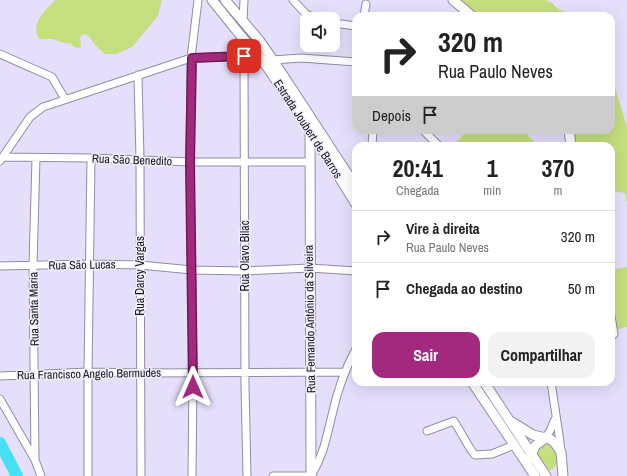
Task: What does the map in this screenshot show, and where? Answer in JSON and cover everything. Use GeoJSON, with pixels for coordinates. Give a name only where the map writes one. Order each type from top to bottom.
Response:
{"type":"FeatureCollection","features":[{"type":"Feature","properties":{"kind":"main road","name":"Estrada Joubert de Barros"},"geometry":{"type":"LineString","coordinates":[[212,0],[263,61],[310,130],[327,149],[352,182]]}},
{"type":"Feature","properties":{"kind":"main road","name":"Estrada Joubert de Barros"},"geometry":{"type":"LineString","coordinates":[[225,0],[273,60],[327,149],[352,196]]}},
{"type":"Feature","properties":{"kind":"main road"},"geometry":{"type":"LineString","coordinates":[[453,0],[467,12]]}},
{"type":"Feature","properties":{"kind":"main road","name":"Rua Fernando Antônio da Silveira"},"geometry":{"type":"LineString","coordinates":[[310,130],[311,476]]}},
{"type":"Feature","properties":{"kind":"main road"},"geometry":{"type":"LineString","coordinates":[[309,162],[315,155],[327,149]]}},
{"type":"Feature","properties":{"kind":"main road"},"geometry":{"type":"LineString","coordinates":[[475,386],[535,476]]}},
{"type":"Feature","properties":{"kind":"main road"},"geometry":{"type":"LineString","coordinates":[[487,386],[546,476]]}},
{"type":"Feature","properties":{"kind":"main road"},"geometry":{"type":"LineString","coordinates":[[508,419],[527,432],[544,439],[550,439],[555,443],[561,452],[563,476]]}},
{"type":"Feature","properties":{"kind":"main road"},"geometry":{"type":"LineString","coordinates":[[529,468],[531,454],[535,446],[544,439]]}},
{"type":"Feature","properties":{"kind":"street"},"geometry":{"type":"LineString","coordinates":[[192,476],[193,372],[190,162],[192,58],[198,0]]}},
{"type":"Feature","properties":{"kind":"street"},"geometry":{"type":"LineString","coordinates":[[243,21],[244,0]]}},
{"type":"Feature","properties":{"kind":"street"},"geometry":{"type":"LineString","coordinates":[[293,0],[304,12]]}},
{"type":"Feature","properties":{"kind":"street"},"geometry":{"type":"LineString","coordinates":[[365,12],[366,4]]}},
{"type":"Feature","properties":{"kind":"street"},"geometry":{"type":"LineString","coordinates":[[340,24],[352,25]]}},
{"type":"Feature","properties":{"kind":"street","name":"Rua Olavo Bilac"},"geometry":{"type":"LineString","coordinates":[[241,36],[244,56],[247,476]]}},
{"type":"Feature","properties":{"kind":"street"},"geometry":{"type":"LineString","coordinates":[[0,54],[52,77],[65,99]]}},
{"type":"Feature","properties":{"kind":"street"},"geometry":{"type":"LineString","coordinates":[[1,159],[24,124],[36,111],[43,107],[192,58],[244,56]]}},
{"type":"Feature","properties":{"kind":"street"},"geometry":{"type":"LineString","coordinates":[[273,60],[301,58],[352,62]]}},
{"type":"Feature","properties":{"kind":"street","name":"Rua Darcy Vargas"},"geometry":{"type":"LineString","coordinates":[[138,75],[140,159],[140,476]]}},
{"type":"Feature","properties":{"kind":"street"},"geometry":{"type":"LineString","coordinates":[[427,134],[434,140]]}},
{"type":"Feature","properties":{"kind":"street","name":"Rua Santa Maria"},"geometry":{"type":"LineString","coordinates":[[35,460],[33,266],[36,158]]}},
{"type":"Feature","properties":{"kind":"street"},"geometry":{"type":"LineString","coordinates":[[88,476],[91,158]]}},
{"type":"Feature","properties":{"kind":"street","name":"Rua São Benedito"},"geometry":{"type":"LineString","coordinates":[[1,159],[91,158],[190,162],[309,162]]}},
{"type":"Feature","properties":{"kind":"street","name":"Rua São Lucas"},"geometry":{"type":"LineString","coordinates":[[0,266],[89,264],[140,265],[192,270],[245,271],[310,268],[352,271]]}},
{"type":"Feature","properties":{"kind":"street"},"geometry":{"type":"LineString","coordinates":[[273,476],[311,476],[323,452],[334,407],[345,372],[352,357]]}},
{"type":"Feature","properties":{"kind":"street","name":"Rua Francisco Angelo Bermudes"},"geometry":{"type":"LineString","coordinates":[[0,376],[88,372],[345,372]]}},
{"type":"Feature","properties":{"kind":"street"},"geometry":{"type":"LineString","coordinates":[[552,386],[561,452]]}},
{"type":"Feature","properties":{"kind":"street"},"geometry":{"type":"LineString","coordinates":[[0,399],[35,460],[41,476]]}},
{"type":"Feature","properties":{"kind":"street"},"geometry":{"type":"LineString","coordinates":[[544,439],[553,427],[556,415]]}},
{"type":"Feature","properties":{"kind":"street"},"geometry":{"type":"LineString","coordinates":[[427,431],[454,421],[475,455],[487,455],[514,445]]}},
{"type":"Feature","properties":{"kind":"green space"},"geometry":{"type":"Polygon","coordinates":[[[55,0],[162,0],[158,16],[132,47],[116,54],[105,54],[95,45],[89,36],[85,34],[80,38],[81,47],[79,48],[74,47],[71,44],[52,39],[39,39],[36,27],[37,22],[55,0]]]}},
{"type":"Feature","properties":{"kind":"green space"},"geometry":{"type":"Polygon","coordinates":[[[460,0],[546,0],[564,12],[474,12],[460,0]]]}},
{"type":"Feature","properties":{"kind":"green space"},"geometry":{"type":"Polygon","coordinates":[[[615,88],[627,127],[627,203],[625,193],[615,192],[615,142],[574,142],[574,134],[615,134],[615,88]]]}},
{"type":"Feature","properties":{"kind":"green space"},"geometry":{"type":"Polygon","coordinates":[[[464,134],[527,134],[534,142],[457,142],[464,134]]]}},
{"type":"Feature","properties":{"kind":"green space"},"geometry":{"type":"Polygon","coordinates":[[[627,267],[627,327],[616,330],[615,326],[615,269],[627,267]]]}},
{"type":"Feature","properties":{"kind":"green space"},"geometry":{"type":"Polygon","coordinates":[[[544,443],[551,444],[555,451],[557,464],[552,469],[547,470],[536,455],[537,450],[544,443]]]}},
{"type":"Feature","properties":{"kind":"waterway"},"geometry":{"type":"LineString","coordinates":[[0,443],[17,476]]}},
{"type":"Feature","properties":{"kind":"route"},"geometry":{"type":"LineString","coordinates":[[193,387],[190,162],[192,58],[244,56]]}}]}
